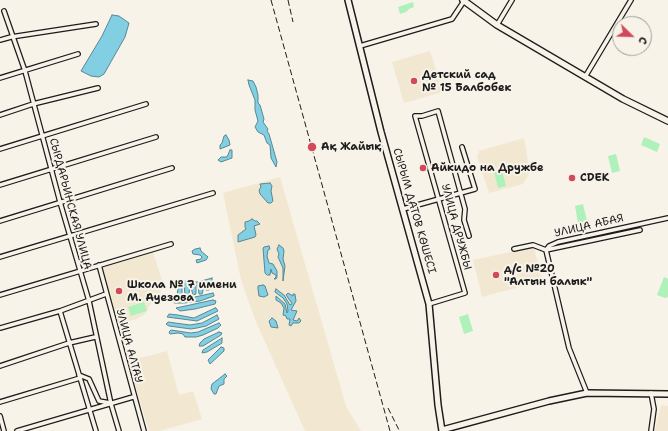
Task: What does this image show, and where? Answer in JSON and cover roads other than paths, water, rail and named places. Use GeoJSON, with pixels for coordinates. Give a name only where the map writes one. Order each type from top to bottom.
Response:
{"type":"FeatureCollection","features":[{"type":"Feature","properties":{"kind":"main road","name":"СЫРЫМ ДАТОВ КӨШЕСІ"},"geometry":{"type":"LineString","coordinates":[[348,0],[381,132],[429,304],[438,406],[442,431]]}},
{"type":"Feature","properties":{"kind":"main road"},"geometry":{"type":"LineString","coordinates":[[464,0],[497,25],[622,99],[668,121]]}},
{"type":"Feature","properties":{"kind":"main road"},"geometry":{"type":"LineString","coordinates":[[442,431],[534,405],[587,393],[668,394]]}},
{"type":"Feature","properties":{"kind":"street"},"geometry":{"type":"LineString","coordinates":[[360,46],[452,19],[464,0]]}},
{"type":"Feature","properties":{"kind":"street"},"geometry":{"type":"LineString","coordinates":[[497,25],[512,0]]}},
{"type":"Feature","properties":{"kind":"street"},"geometry":{"type":"LineString","coordinates":[[585,77],[631,0]]}},
{"type":"Feature","properties":{"kind":"street","name":"СЫРДАРЬИНСКАЯ УЛИЦА"},"geometry":{"type":"LineString","coordinates":[[4,11],[25,71],[79,271],[89,301],[95,336],[111,404]]}},
{"type":"Feature","properties":{"kind":"street"},"geometry":{"type":"LineString","coordinates":[[0,40],[13,36],[96,24]]}},
{"type":"Feature","properties":{"kind":"street"},"geometry":{"type":"LineString","coordinates":[[0,78],[78,54]]}},
{"type":"Feature","properties":{"kind":"street"},"geometry":{"type":"LineString","coordinates":[[0,114],[33,104],[98,88]]}},
{"type":"Feature","properties":{"kind":"street"},"geometry":{"type":"LineString","coordinates":[[0,149],[146,104]]}},
{"type":"Feature","properties":{"kind":"street","name":"УЛИЦА ДРУЖБЫ"},"geometry":{"type":"LineString","coordinates":[[429,304],[465,293],[415,116],[422,116],[438,111],[465,209],[464,220],[469,236]]}},
{"type":"Feature","properties":{"kind":"street"},"geometry":{"type":"LineString","coordinates":[[0,185],[156,137]]}},
{"type":"Feature","properties":{"kind":"street"},"geometry":{"type":"LineString","coordinates":[[402,209],[475,189],[462,147]]}},
{"type":"Feature","properties":{"kind":"street"},"geometry":{"type":"LineString","coordinates":[[0,220],[172,168]]}},
{"type":"Feature","properties":{"kind":"street"},"geometry":{"type":"LineString","coordinates":[[0,257],[69,235],[213,193]]}},
{"type":"Feature","properties":{"kind":"street","name":"УЛИЦА АБАЯ"},"geometry":{"type":"LineString","coordinates":[[546,250],[549,246],[558,242],[668,218]]}},
{"type":"Feature","properties":{"kind":"street","name":"УЛИЦА АБАЯ"},"geometry":{"type":"LineString","coordinates":[[514,249],[533,244],[546,250],[640,230]]}},
{"type":"Feature","properties":{"kind":"street"},"geometry":{"type":"LineString","coordinates":[[0,295],[171,244]]}},
{"type":"Feature","properties":{"kind":"street"},"geometry":{"type":"LineString","coordinates":[[546,250],[569,348],[587,393]]}},
{"type":"Feature","properties":{"kind":"street","name":"УЛИЦА АЛТАУ"},"geometry":{"type":"LineString","coordinates":[[99,265],[143,431]]}},
{"type":"Feature","properties":{"kind":"street"},"geometry":{"type":"LineString","coordinates":[[0,328],[60,311],[106,294]]}},
{"type":"Feature","properties":{"kind":"street"},"geometry":{"type":"LineString","coordinates":[[60,311],[96,431]]}},
{"type":"Feature","properties":{"kind":"street"},"geometry":{"type":"LineString","coordinates":[[0,366],[95,336]]}},
{"type":"Feature","properties":{"kind":"street"},"geometry":{"type":"LineString","coordinates":[[0,402],[79,376],[89,379],[99,401],[111,404]]}},
{"type":"Feature","properties":{"kind":"street"},"geometry":{"type":"LineString","coordinates":[[651,394],[654,409],[651,431]]}},
{"type":"Feature","properties":{"kind":"street"},"geometry":{"type":"LineString","coordinates":[[17,431],[111,404],[133,396]]}},
{"type":"Feature","properties":{"kind":"street"},"geometry":{"type":"LineString","coordinates":[[111,404],[119,431]]}},
{"type":"Feature","properties":{"kind":"street"},"geometry":{"type":"LineString","coordinates":[[0,416],[4,431]]}},
{"type":"Feature","properties":{"kind":"water"},"geometry":{"type":"Polygon","coordinates":[[[112,15],[119,16],[129,23],[125,37],[104,74],[99,77],[91,76],[81,71],[102,36],[112,15]]]}},
{"type":"Feature","properties":{"kind":"water"},"geometry":{"type":"Polygon","coordinates":[[[248,80],[253,81],[256,87],[258,103],[264,119],[263,122],[268,129],[267,131],[277,162],[276,167],[271,158],[270,145],[267,143],[264,135],[258,132],[255,127],[258,121],[255,110],[255,100],[248,80]]]}},
{"type":"Feature","properties":{"kind":"water"},"geometry":{"type":"Polygon","coordinates":[[[226,135],[230,145],[220,149],[220,145],[224,136],[226,135]]]}},
{"type":"Feature","properties":{"kind":"water"},"geometry":{"type":"Polygon","coordinates":[[[230,150],[232,150],[232,158],[221,162],[218,160],[221,157],[227,157],[230,150]]]}},
{"type":"Feature","properties":{"kind":"water"},"geometry":{"type":"Polygon","coordinates":[[[270,183],[272,186],[271,191],[273,201],[268,203],[260,194],[259,190],[261,187],[260,184],[270,183]]]}},
{"type":"Feature","properties":{"kind":"water"},"geometry":{"type":"Polygon","coordinates":[[[252,219],[260,224],[254,226],[255,237],[238,242],[238,235],[246,229],[245,222],[252,219]]]}},
{"type":"Feature","properties":{"kind":"water"},"geometry":{"type":"Polygon","coordinates":[[[279,245],[284,251],[283,259],[285,266],[283,281],[283,268],[278,257],[279,254],[277,249],[279,245]]]}},
{"type":"Feature","properties":{"kind":"water"},"geometry":{"type":"Polygon","coordinates":[[[269,246],[270,249],[268,250],[267,256],[269,263],[273,264],[277,271],[276,279],[274,279],[276,275],[272,273],[271,269],[270,275],[265,273],[263,248],[269,246]]]}},
{"type":"Feature","properties":{"kind":"water"},"geometry":{"type":"Polygon","coordinates":[[[200,248],[201,251],[208,257],[206,260],[197,263],[196,260],[201,259],[202,257],[200,255],[193,254],[192,251],[200,248]]]}},
{"type":"Feature","properties":{"kind":"water"},"geometry":{"type":"Polygon","coordinates":[[[212,278],[212,282],[209,283],[209,290],[206,290],[203,284],[202,294],[199,294],[198,286],[196,285],[196,294],[193,295],[190,284],[189,294],[186,296],[184,284],[182,284],[182,296],[180,297],[177,294],[178,289],[177,285],[175,284],[182,281],[198,282],[212,278]]]}},
{"type":"Feature","properties":{"kind":"water"},"geometry":{"type":"Polygon","coordinates":[[[258,286],[265,286],[268,295],[264,297],[259,296],[258,289],[258,286]]]}},
{"type":"Feature","properties":{"kind":"water"},"geometry":{"type":"Polygon","coordinates":[[[276,289],[284,295],[290,305],[292,304],[286,295],[288,293],[293,296],[293,294],[295,294],[296,301],[291,310],[297,311],[293,320],[297,321],[299,318],[301,321],[299,323],[293,323],[291,326],[289,325],[290,319],[287,319],[286,316],[283,315],[284,308],[281,303],[276,300],[276,296],[285,304],[287,313],[287,304],[283,298],[275,292],[276,289]]]}},
{"type":"Feature","properties":{"kind":"water"},"geometry":{"type":"Polygon","coordinates":[[[213,293],[214,296],[200,301],[174,303],[176,299],[213,293]]]}},
{"type":"Feature","properties":{"kind":"water"},"geometry":{"type":"Polygon","coordinates":[[[213,300],[216,301],[215,304],[195,309],[180,311],[176,308],[213,300]]]}},
{"type":"Feature","properties":{"kind":"water"},"geometry":{"type":"Polygon","coordinates":[[[215,308],[218,311],[197,321],[167,317],[169,314],[194,318],[215,308]]]}},
{"type":"Feature","properties":{"kind":"water"},"geometry":{"type":"Polygon","coordinates":[[[217,315],[219,319],[206,326],[197,328],[191,329],[169,326],[166,324],[168,322],[190,325],[202,323],[217,315]]]}},
{"type":"Feature","properties":{"kind":"water"},"geometry":{"type":"Polygon","coordinates":[[[272,318],[276,321],[278,328],[271,327],[269,321],[272,318]]]}},
{"type":"Feature","properties":{"kind":"water"},"geometry":{"type":"Polygon","coordinates":[[[219,323],[221,325],[218,328],[196,337],[185,337],[183,334],[170,334],[169,332],[171,330],[191,333],[198,332],[219,323]]]}},
{"type":"Feature","properties":{"kind":"water"},"geometry":{"type":"Polygon","coordinates":[[[219,332],[222,333],[221,335],[203,346],[199,346],[204,339],[219,332]]]}},
{"type":"Feature","properties":{"kind":"water"},"geometry":{"type":"Polygon","coordinates":[[[222,338],[222,343],[207,352],[202,353],[203,350],[222,338]]]}},
{"type":"Feature","properties":{"kind":"water"},"geometry":{"type":"Polygon","coordinates":[[[221,347],[224,348],[224,351],[210,364],[208,360],[221,347]]]}},
{"type":"Feature","properties":{"kind":"water"},"geometry":{"type":"Polygon","coordinates":[[[225,374],[227,376],[224,379],[224,384],[219,386],[216,394],[214,394],[211,389],[212,384],[225,374]]]}},
{"type":"Feature","properties":{"kind":"railway"},"geometry":{"type":"LineString","coordinates":[[271,0],[390,431]]}},
{"type":"Feature","properties":{"kind":"railway"},"geometry":{"type":"LineString","coordinates":[[288,0],[293,22]]}},
{"type":"Feature","properties":{"kind":"railway"},"geometry":{"type":"LineString","coordinates":[[388,408],[399,430]]}},
{"type":"Feature","properties":{"kind":"place","name":"Детский сад № 15 Балбобек"},"geometry":{"type":"Point","coordinates":[414,81]}},
{"type":"Feature","properties":{"kind":"place","name":"Ақ Жайық"},"geometry":{"type":"Point","coordinates":[312,147]}},
{"type":"Feature","properties":{"kind":"place","name":"Айкидо на Дружбе"},"geometry":{"type":"Point","coordinates":[423,168]}},
{"type":"Feature","properties":{"kind":"place","name":"CDEK"},"geometry":{"type":"Point","coordinates":[572,178]}},
{"type":"Feature","properties":{"kind":"place","name":"д/с №20 \"Алтын балык\""},"geometry":{"type":"Point","coordinates":[496,275]}},
{"type":"Feature","properties":{"kind":"place","name":"Школа № 7 имени М. Ауезова"},"geometry":{"type":"Point","coordinates":[119,291]}}]}
